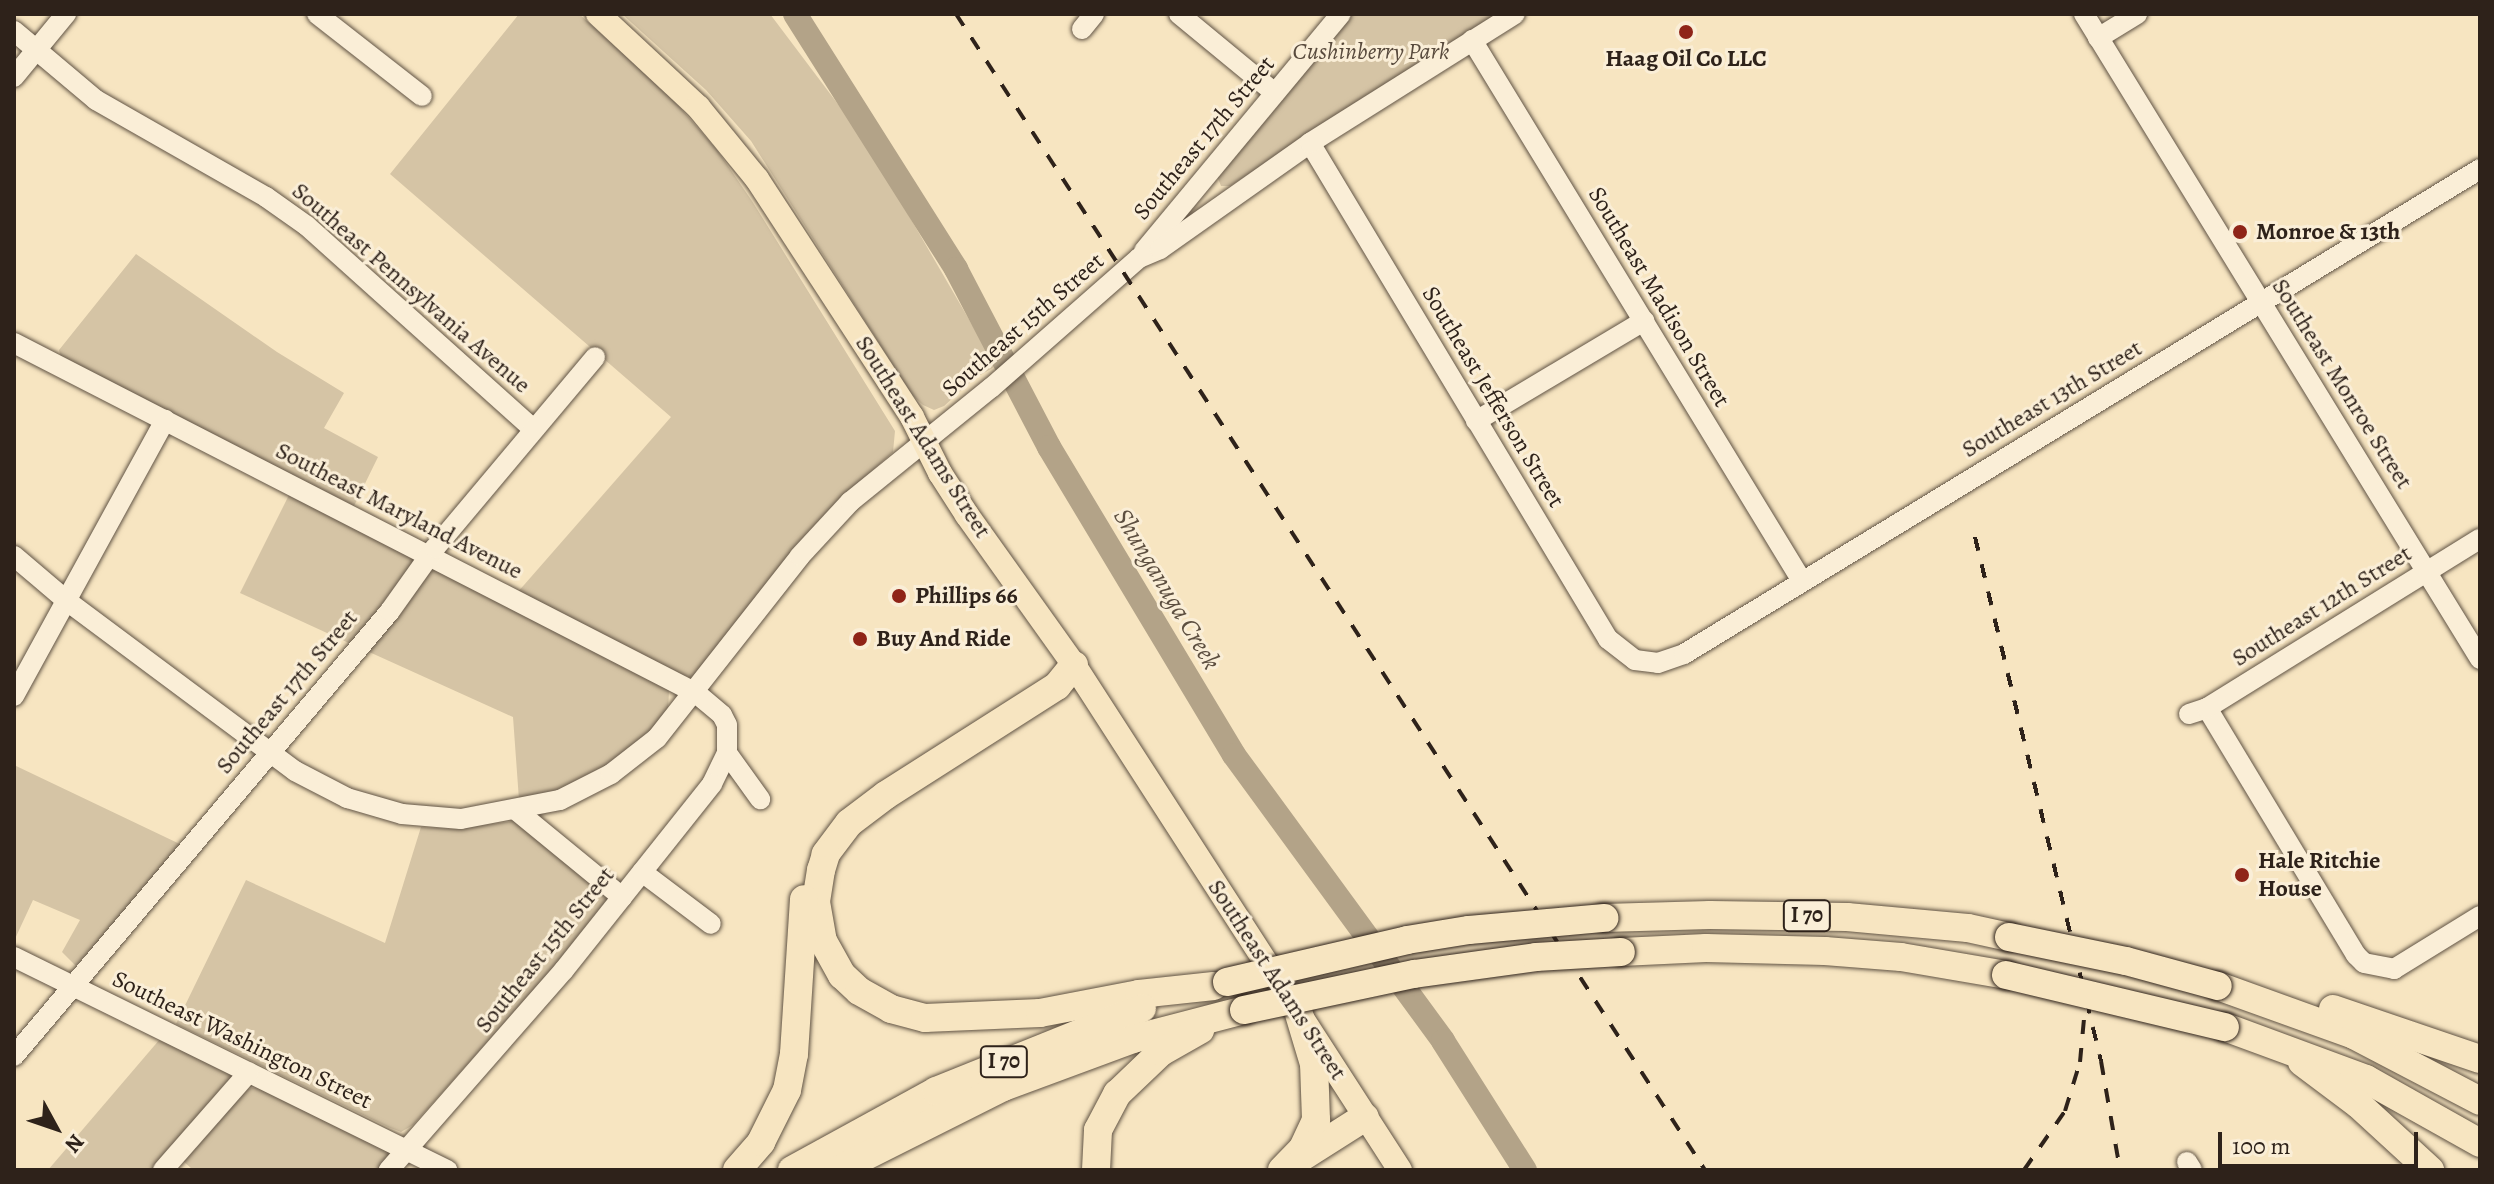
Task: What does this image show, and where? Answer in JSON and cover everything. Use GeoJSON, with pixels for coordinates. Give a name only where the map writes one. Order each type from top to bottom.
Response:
{"type":"FeatureCollection","features":[{"type":"Feature","properties":{"kind":"highway"},"geometry":{"type":"LineString","coordinates":[[1074,665],[1057,686],[886,795],[849,823],[832,845],[821,870],[816,902],[823,941],[842,975],[859,991],[891,1009],[925,1018],[1040,1013],[1139,994],[1221,984]]}},
{"type":"Feature","properties":{"kind":"highway"},"geometry":{"type":"LineString","coordinates":[[737,1170],[761,1142],[787,1090],[794,1054],[807,875],[830,826],[856,800],[1048,674],[1074,665]]}},
{"type":"Feature","properties":{"kind":"highway","name":"I 70"},"geometry":{"type":"LineString","coordinates":[[792,1170],[883,1117],[989,1068],[1134,1010],[1221,984],[1407,940],[1481,929],[1604,918],[1710,915],[1847,917],[1968,928],[2126,961],[2218,986],[2354,1035],[2480,1101]]}},
{"type":"Feature","properties":{"kind":"highway","name":"I 70"},"geometry":{"type":"LineString","coordinates":[[838,1170],[1003,1087],[1133,1039],[1233,1012],[1414,974],[1536,957],[1706,948],[1825,951],[1901,957],[2006,975],[2225,1027],[2289,1048],[2390,1091],[2480,1143]]}},
{"type":"Feature","properties":{"kind":"highway"},"geometry":{"type":"LineString","coordinates":[[2268,1004],[2305,1000],[2480,1059]]}},
{"type":"Feature","properties":{"kind":"highway"},"geometry":{"type":"LineString","coordinates":[[1096,1170],[1098,1130],[1117,1094],[1161,1052],[1233,1012]]}},
{"type":"Feature","properties":{"kind":"highway"},"geometry":{"type":"LineString","coordinates":[[1282,1170],[1303,1148],[1316,1120],[1314,1064],[1299,1014]]}},
{"type":"Feature","properties":{"kind":"highway"},"geometry":{"type":"LineString","coordinates":[[2289,1048],[2305,1065],[2358,1104],[2430,1170]]}},
{"type":"Feature","properties":{"kind":"highway"},"geometry":{"type":"LineString","coordinates":[[1282,1170],[1369,1123]]}},
{"type":"Feature","properties":{"kind":"highway"},"geometry":{"type":"LineString","coordinates":[[1311,1170],[1369,1123]]}},
{"type":"Feature","properties":{"kind":"main road","name":"Southeast Adams Street"},"geometry":{"type":"LineString","coordinates":[[598,14],[673,81],[736,151],[862,340],[967,515],[1074,665],[1400,1170]]}},
{"type":"Feature","properties":{"kind":"street"},"geometry":{"type":"LineString","coordinates":[[14,77],[66,14]]}},
{"type":"Feature","properties":{"kind":"street"},"geometry":{"type":"LineString","coordinates":[[317,14],[422,96]]}},
{"type":"Feature","properties":{"kind":"street"},"geometry":{"type":"LineString","coordinates":[[1179,14],[1275,93]]}},
{"type":"Feature","properties":{"kind":"street","name":"Southeast 17th Street"},"geometry":{"type":"LineString","coordinates":[[1139,258],[1341,14]]}},
{"type":"Feature","properties":{"kind":"street","name":"Southeast 15th Street"},"geometry":{"type":"LineString","coordinates":[[14,556],[67,601],[321,786],[374,808],[432,818],[461,819],[517,811],[560,800],[611,774],[657,738],[696,693],[784,576],[828,524],[865,487],[959,414],[1139,258],[1160,249],[1239,190],[1310,143],[1515,14]]}},
{"type":"Feature","properties":{"kind":"street","name":"Southeast Monroe Street"},"geometry":{"type":"LineString","coordinates":[[2084,14],[2480,659]]}},
{"type":"Feature","properties":{"kind":"street"},"geometry":{"type":"LineString","coordinates":[[2098,38],[2137,14]]}},
{"type":"Feature","properties":{"kind":"street","name":"Southeast Pennsylvania Avenue"},"geometry":{"type":"LineString","coordinates":[[14,31],[96,100],[266,197],[307,226],[533,429]]}},
{"type":"Feature","properties":{"kind":"street","name":"Southeast Madison Street"},"geometry":{"type":"LineString","coordinates":[[1472,40],[1802,581]]}},
{"type":"Feature","properties":{"kind":"street","name":"Southeast Jefferson Street"},"geometry":{"type":"LineString","coordinates":[[1310,143],[1608,639],[1623,654],[1647,663]]}},
{"type":"Feature","properties":{"kind":"street","name":"Southeast 13th Street"},"geometry":{"type":"LineString","coordinates":[[1647,663],[1670,661],[1684,654],[2480,169]]}},
{"type":"Feature","properties":{"kind":"street"},"geometry":{"type":"LineString","coordinates":[[1198,186],[1224,195],[1239,190]]}},
{"type":"Feature","properties":{"kind":"street"},"geometry":{"type":"LineString","coordinates":[[1476,421],[1644,321]]}},
{"type":"Feature","properties":{"kind":"street","name":"Southeast Maryland Avenue"},"geometry":{"type":"LineString","coordinates":[[14,343],[696,693],[722,715],[727,725],[727,753]]}},
{"type":"Feature","properties":{"kind":"street","name":"Southeast 17th Street"},"geometry":{"type":"LineString","coordinates":[[14,1056],[390,611],[429,556],[595,357]]}},
{"type":"Feature","properties":{"kind":"street"},"geometry":{"type":"LineString","coordinates":[[14,696],[165,420]]}},
{"type":"Feature","properties":{"kind":"street","name":"Southeast 12th Street"},"geometry":{"type":"LineString","coordinates":[[2480,539],[2198,711],[2364,963],[2388,970],[2480,916]]}},
{"type":"Feature","properties":{"kind":"street"},"geometry":{"type":"LineString","coordinates":[[727,753],[760,799]]}},
{"type":"Feature","properties":{"kind":"street","name":"Southeast 15th Street"},"geometry":{"type":"LineString","coordinates":[[389,1170],[556,980],[712,784],[727,753]]}},
{"type":"Feature","properties":{"kind":"street"},"geometry":{"type":"LineString","coordinates":[[517,811],[622,897]]}},
{"type":"Feature","properties":{"kind":"street"},"geometry":{"type":"LineString","coordinates":[[642,872],[711,924]]}},
{"type":"Feature","properties":{"kind":"street","name":"Southeast Washington Street"},"geometry":{"type":"LineString","coordinates":[[14,957],[447,1170]]}},
{"type":"Feature","properties":{"kind":"street"},"geometry":{"type":"LineString","coordinates":[[163,1170],[249,1072]]}},
{"type":"Feature","properties":{"kind":"green space"},"geometry":{"type":"Polygon","coordinates":[[[519,14],[579,14],[670,96],[717,150],[752,201],[895,431],[893,452],[835,504],[701,673],[690,677],[677,675],[517,593],[671,417],[390,174],[519,14]]]}},
{"type":"Feature","properties":{"kind":"green space"},"geometry":{"type":"Polygon","coordinates":[[[622,14],[770,14],[865,140],[996,366],[975,378],[944,406],[934,410],[912,395],[751,141],[706,90],[622,14]]]}},
{"type":"Feature","properties":{"kind":"green space","name":"Cushinberry Park"},"geometry":{"type":"Polygon","coordinates":[[[1352,14],[1500,14],[1230,186],[1221,186],[1217,176],[1352,14]]]}},
{"type":"Feature","properties":{"kind":"green space"},"geometry":{"type":"Polygon","coordinates":[[[136,254],[277,352],[344,393],[324,428],[378,457],[354,506],[61,358],[59,350],[136,254]]]}},
{"type":"Feature","properties":{"kind":"green space"},"geometry":{"type":"Polygon","coordinates":[[[291,491],[413,555],[414,562],[351,644],[240,593],[291,491]]]}},
{"type":"Feature","properties":{"kind":"green space"},"geometry":{"type":"Polygon","coordinates":[[[437,568],[669,690],[668,713],[621,757],[554,792],[519,800],[513,717],[367,651],[404,609],[427,574],[437,568]]]}},
{"type":"Feature","properties":{"kind":"green space"},"geometry":{"type":"Polygon","coordinates":[[[14,765],[184,846],[76,966],[62,952],[80,920],[33,900],[14,941],[14,765]]]}},
{"type":"Feature","properties":{"kind":"green space"},"geometry":{"type":"Polygon","coordinates":[[[520,820],[608,898],[607,908],[413,1125],[401,1132],[388,1127],[176,1024],[246,880],[385,943],[421,827],[455,829],[520,820]]]}},
{"type":"Feature","properties":{"kind":"green space"},"geometry":{"type":"Polygon","coordinates":[[[160,1039],[230,1072],[233,1079],[155,1170],[48,1170],[160,1039]]]}},
{"type":"Feature","properties":{"kind":"green space"},"geometry":{"type":"Polygon","coordinates":[[[257,1087],[387,1148],[389,1156],[379,1170],[193,1170],[182,1160],[248,1089],[257,1087]]]}},
{"type":"Feature","properties":{"kind":"waterway","name":"Shunganuga Creek"},"geometry":{"type":"LineString","coordinates":[[795,14],[956,269],[1049,447],[1234,755],[1443,1041],[1525,1170]]}},
{"type":"Feature","properties":{"kind":"railway"},"geometry":{"type":"LineString","coordinates":[[956,14],[1705,1170]]}},
{"type":"Feature","properties":{"kind":"railway"},"geometry":{"type":"LineString","coordinates":[[1975,537],[2101,1061],[2120,1170]]}},
{"type":"Feature","properties":{"kind":"railway"},"geometry":{"type":"LineString","coordinates":[[2024,1170],[2065,1111],[2080,1062],[2084,1019]]}},
{"type":"Feature","properties":{"kind":"place","name":"Haag Oil Co LLC"},"geometry":{"type":"Point","coordinates":[1686,32]}},
{"type":"Feature","properties":{"kind":"place","name":"Monroe & 13th"},"geometry":{"type":"Point","coordinates":[2240,232]}},
{"type":"Feature","properties":{"kind":"place","name":"Phillips 66"},"geometry":{"type":"Point","coordinates":[899,596]}},
{"type":"Feature","properties":{"kind":"place","name":"Buy And Ride"},"geometry":{"type":"Point","coordinates":[860,639]}},
{"type":"Feature","properties":{"kind":"place","name":"Hale Ritchie House"},"geometry":{"type":"Point","coordinates":[2242,875]}}]}
